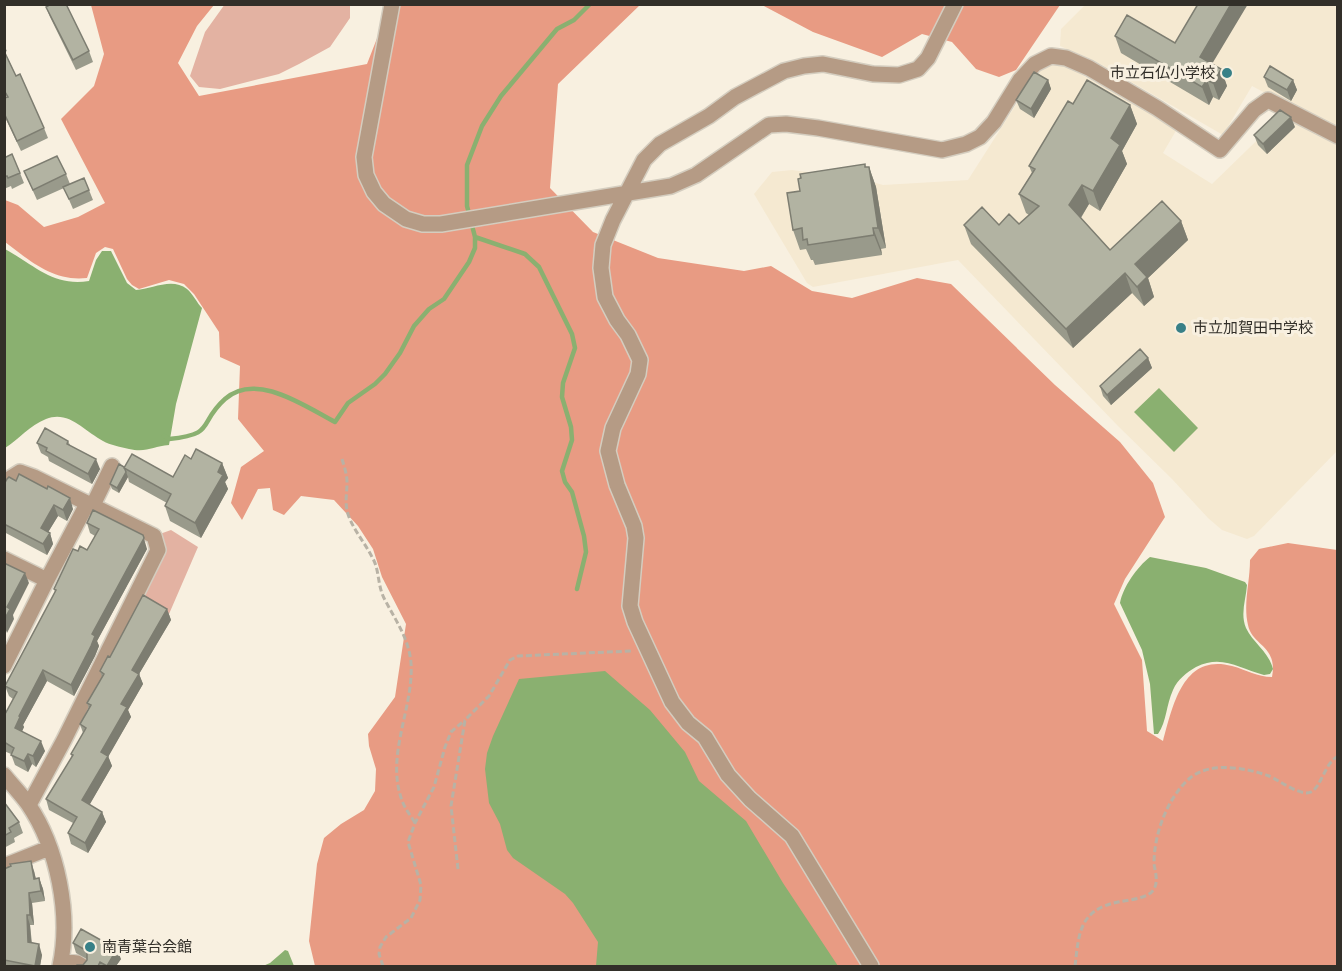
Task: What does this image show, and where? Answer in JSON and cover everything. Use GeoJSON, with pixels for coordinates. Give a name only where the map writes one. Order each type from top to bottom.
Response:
{"type":"FeatureCollection","features":[{"type":"Feature","properties":{"kind":"street"},"geometry":{"type":"LineString","coordinates":[[392,4],[366,135],[364,157],[366,175],[374,192],[384,204],[406,219],[423,224],[460,221],[605,195],[627,195],[671,186],[696,175],[769,125],[786,124],[818,128],[942,150],[966,144],[980,137],[994,122],[1020,80],[1035,64],[1050,56],[1066,58],[1089,68],[1157,108],[1220,150],[1254,110],[1268,100],[1338,136]]}},
{"type":"Feature","properties":{"kind":"street"},"geometry":{"type":"LineString","coordinates":[[871,966],[792,836],[750,800],[728,775],[705,737],[688,723],[672,702],[644,645],[630,606],[636,538],[634,526],[617,485],[608,451],[613,428],[638,374],[640,360],[605,297],[601,281],[603,246],[613,219],[650,152],[735,97],[784,71],[823,64],[899,75],[918,69],[928,58],[955,4]]}},
{"type":"Feature","properties":{"kind":"street"},"geometry":{"type":"LineString","coordinates":[[6,660],[47,580],[112,466]]}},
{"type":"Feature","properties":{"kind":"street"},"geometry":{"type":"LineString","coordinates":[[4,482],[20,472],[34,477],[154,536],[158,550],[64,740],[29,805]]}},
{"type":"Feature","properties":{"kind":"street"},"geometry":{"type":"LineString","coordinates":[[4,559],[47,580]]}},
{"type":"Feature","properties":{"kind":"street"},"geometry":{"type":"LineString","coordinates":[[4,776],[29,805],[49,848],[62,892],[65,921],[61,964],[76,963],[82,966]]}},
{"type":"Feature","properties":{"kind":"street"},"geometry":{"type":"LineString","coordinates":[[4,866],[49,848]]}},
{"type":"Feature","properties":{"kind":"path"},"geometry":{"type":"LineString","coordinates":[[342,459],[347,482],[345,501],[349,517],[373,557],[379,589],[398,620],[405,636],[411,661],[410,690],[398,760],[403,802],[415,823]]}},
{"type":"Feature","properties":{"kind":"path"},"geometry":{"type":"LineString","coordinates":[[383,966],[379,954],[380,947],[386,937],[411,918],[420,900],[421,885],[408,842],[434,787],[451,732],[489,696],[510,660],[518,656],[614,653],[633,651],[644,645]]}},
{"type":"Feature","properties":{"kind":"path"},"geometry":{"type":"LineString","coordinates":[[458,870],[452,829],[452,806],[465,720]]}},
{"type":"Feature","properties":{"kind":"path"},"geometry":{"type":"LineString","coordinates":[[1075,966],[1078,933],[1090,915],[1115,903],[1149,894],[1154,889],[1156,843],[1161,824],[1168,806],[1189,778],[1210,769],[1242,770],[1269,776],[1298,791],[1308,793],[1314,790],[1329,762],[1338,756]]}},
{"type":"Feature","properties":{"kind":"shaded area"},"geometry":{"type":"Polygon","coordinates":[[[225,4],[350,5],[350,18],[330,47],[279,74],[220,89],[199,87],[190,76],[205,32],[225,4]]]}},
{"type":"Feature","properties":{"kind":"shaded area"},"geometry":{"type":"Polygon","coordinates":[[[91,5],[214,5],[197,26],[178,63],[199,96],[367,64],[390,5],[640,5],[558,84],[550,188],[593,232],[658,258],[744,271],[771,266],[812,291],[852,298],[917,278],[951,284],[1055,385],[1120,442],[1153,483],[1165,517],[1125,579],[1114,604],[1142,660],[1147,731],[1163,741],[1176,698],[1191,675],[1202,667],[1215,664],[1232,666],[1257,675],[1272,677],[1271,658],[1250,632],[1247,617],[1246,601],[1250,560],[1259,549],[1288,543],[1337,550],[1337,966],[315,966],[309,941],[317,864],[324,838],[364,810],[375,791],[376,769],[368,734],[395,697],[406,624],[382,577],[373,549],[358,526],[334,500],[301,496],[284,515],[273,510],[270,488],[258,489],[242,520],[231,503],[241,467],[264,451],[238,419],[240,366],[220,357],[219,332],[194,294],[184,284],[169,280],[139,289],[127,279],[113,249],[105,247],[96,253],[87,278],[64,277],[43,269],[5,242],[5,200],[18,205],[44,227],[78,217],[105,203],[61,119],[94,86],[104,54],[91,5]]]}},
{"type":"Feature","properties":{"kind":"shaded area"},"geometry":{"type":"Polygon","coordinates":[[[762,5],[1060,5],[1016,70],[999,77],[976,69],[952,42],[922,34],[882,57],[813,32],[762,5]]]}},
{"type":"Feature","properties":{"kind":"shaded area","name":"市立石仏小学校"},"geometry":{"type":"Polygon","coordinates":[[[1085,5],[1337,5],[1337,131],[1252,86],[1223,135],[1095,61],[1060,46],[1061,29],[1085,5]]]}},
{"type":"Feature","properties":{"kind":"shaded area","name":"市立加賀田中学校"},"geometry":{"type":"Polygon","coordinates":[[[1058,61],[1177,129],[1163,153],[1212,184],[1283,115],[1337,143],[1337,451],[1254,536],[1247,539],[1222,530],[1208,518],[958,260],[813,287],[807,283],[754,194],[772,172],[792,170],[865,180],[883,185],[968,180],[1040,67],[1058,61]]]}},
{"type":"Feature","properties":{"kind":"shaded area"},"geometry":{"type":"Polygon","coordinates":[[[5,249],[55,278],[77,282],[89,281],[96,260],[102,251],[111,251],[127,283],[136,290],[175,284],[191,293],[202,308],[176,404],[169,445],[141,450],[119,447],[103,441],[69,419],[54,417],[35,425],[5,448],[5,249]]]}},
{"type":"Feature","properties":{"kind":"shaded area"},"geometry":{"type":"Polygon","coordinates":[[[1159,388],[1198,428],[1174,452],[1134,412],[1159,388]]]}},
{"type":"Feature","properties":{"kind":"shaded area"},"geometry":{"type":"Polygon","coordinates":[[[171,530],[198,547],[169,614],[138,595],[157,535],[171,530]]]}},
{"type":"Feature","properties":{"kind":"shaded area"},"geometry":{"type":"Polygon","coordinates":[[[1150,557],[1206,568],[1245,582],[1247,585],[1243,612],[1244,623],[1273,669],[1270,674],[1264,675],[1223,662],[1206,663],[1196,667],[1175,686],[1158,734],[1154,734],[1150,684],[1142,650],[1120,603],[1131,578],[1150,557]]]}},
{"type":"Feature","properties":{"kind":"shaded area"},"geometry":{"type":"Polygon","coordinates":[[[605,671],[650,710],[685,752],[699,781],[746,821],[783,883],[838,966],[596,966],[598,942],[573,903],[565,894],[513,858],[507,850],[500,824],[489,803],[485,769],[487,753],[493,736],[519,679],[605,671]]]}},
{"type":"Feature","properties":{"kind":"shaded area"},"geometry":{"type":"Polygon","coordinates":[[[285,950],[288,951],[294,966],[263,966],[270,963],[285,950]]]}},
{"type":"Feature","properties":{"kind":"building"},"geometry":{"type":"Polygon","coordinates":[[[51,4],[66,4],[89,51],[73,60],[46,7],[51,4]]]}},
{"type":"Feature","properties":{"kind":"building"},"geometry":{"type":"Polygon","coordinates":[[[1198,4],[1231,4],[1200,57],[1221,69],[1213,83],[1207,80],[1202,87],[1115,36],[1127,15],[1175,43],[1198,4]]]}},
{"type":"Feature","properties":{"kind":"building"},"geometry":{"type":"Polygon","coordinates":[[[4,51],[16,76],[20,74],[44,128],[17,141],[4,113],[4,98],[8,97],[4,90],[4,51]]]}},
{"type":"Feature","properties":{"kind":"building"},"geometry":{"type":"Polygon","coordinates":[[[1270,66],[1293,80],[1287,90],[1264,77],[1270,66]]]}},
{"type":"Feature","properties":{"kind":"building"},"geometry":{"type":"Polygon","coordinates":[[[1034,72],[1048,80],[1031,109],[1016,100],[1034,72]]]}},
{"type":"Feature","properties":{"kind":"building"},"geometry":{"type":"Polygon","coordinates":[[[1087,80],[1130,105],[1111,138],[1120,145],[1093,191],[1082,185],[1069,205],[1110,250],[1162,201],[1181,221],[1135,264],[1147,277],[1137,287],[1125,273],[1066,329],[964,225],[982,207],[999,225],[1009,214],[1019,224],[1039,206],[1019,194],[1035,169],[1029,166],[1068,101],[1073,104],[1087,80]]]}},
{"type":"Feature","properties":{"kind":"building"},"geometry":{"type":"Polygon","coordinates":[[[1280,110],[1291,117],[1263,144],[1254,135],[1280,110]]]}},
{"type":"Feature","properties":{"kind":"building"},"geometry":{"type":"Polygon","coordinates":[[[12,154],[20,173],[8,178],[4,177],[4,158],[12,154]]]}},
{"type":"Feature","properties":{"kind":"building"},"geometry":{"type":"Polygon","coordinates":[[[57,156],[66,174],[33,190],[24,171],[57,156]]]}},
{"type":"Feature","properties":{"kind":"building"},"geometry":{"type":"Polygon","coordinates":[[[865,164],[865,167],[869,167],[878,228],[873,228],[874,235],[808,245],[807,239],[803,240],[802,228],[793,230],[787,193],[800,191],[798,179],[801,178],[800,174],[865,164]]]}},
{"type":"Feature","properties":{"kind":"building"},"geometry":{"type":"Polygon","coordinates":[[[84,178],[89,190],[69,199],[63,187],[84,178]]]}},
{"type":"Feature","properties":{"kind":"building"},"geometry":{"type":"Polygon","coordinates":[[[1140,349],[1148,358],[1107,395],[1100,386],[1140,349]]]}},
{"type":"Feature","properties":{"kind":"building"},"geometry":{"type":"Polygon","coordinates":[[[45,428],[68,441],[67,444],[96,459],[88,474],[46,451],[47,448],[37,443],[45,428]]]}},
{"type":"Feature","properties":{"kind":"building"},"geometry":{"type":"Polygon","coordinates":[[[196,449],[222,463],[218,472],[223,475],[195,523],[165,506],[171,494],[124,468],[132,454],[173,477],[185,455],[191,459],[196,449]]]}},
{"type":"Feature","properties":{"kind":"building"},"geometry":{"type":"Polygon","coordinates":[[[119,464],[126,472],[117,488],[110,484],[119,464]]]}},
{"type":"Feature","properties":{"kind":"building"},"geometry":{"type":"Polygon","coordinates":[[[19,474],[70,498],[63,510],[54,505],[41,528],[50,533],[43,544],[4,524],[4,484],[9,477],[16,481],[19,474]]]}},
{"type":"Feature","properties":{"kind":"building"},"geometry":{"type":"Polygon","coordinates":[[[93,510],[143,535],[144,538],[92,634],[95,636],[91,646],[71,685],[43,670],[15,728],[41,741],[33,756],[28,754],[24,761],[11,755],[14,748],[4,742],[4,716],[17,692],[5,686],[56,590],[54,589],[73,549],[78,551],[80,546],[87,550],[99,529],[87,523],[93,510]]]}},
{"type":"Feature","properties":{"kind":"building"},"geometry":{"type":"Polygon","coordinates":[[[4,563],[25,573],[7,607],[10,609],[4,620],[4,563]]]}},
{"type":"Feature","properties":{"kind":"building"},"geometry":{"type":"Polygon","coordinates":[[[143,595],[167,609],[132,670],[139,674],[121,704],[127,707],[101,752],[108,756],[82,800],[102,812],[85,843],[68,833],[77,817],[46,799],[73,755],[71,754],[86,728],[80,724],[91,705],[87,703],[104,674],[100,671],[108,656],[110,657],[143,595]]]}},
{"type":"Feature","properties":{"kind":"building"},"geometry":{"type":"Polygon","coordinates":[[[4,802],[19,822],[9,828],[11,832],[4,836],[4,802]]]}},
{"type":"Feature","properties":{"kind":"building"},"geometry":{"type":"Polygon","coordinates":[[[31,861],[34,879],[39,878],[41,891],[29,893],[30,915],[27,915],[28,942],[39,944],[35,966],[4,960],[4,869],[11,866],[10,864],[31,861]]]}},
{"type":"Feature","properties":{"kind":"building"},"geometry":{"type":"Polygon","coordinates":[[[81,929],[117,949],[107,966],[100,962],[98,966],[76,966],[83,965],[87,960],[87,951],[73,943],[81,929]]]}},
{"type":"Feature","properties":{"kind":"waterway"},"geometry":{"type":"LineString","coordinates":[[164,436],[169,439],[184,437],[200,431],[225,399],[237,391],[251,389],[281,394],[335,422],[348,403],[385,374],[400,353],[414,326],[429,309],[444,299],[469,262],[475,248],[475,237],[467,206],[467,165],[482,126],[501,96],[557,29],[574,20],[590,4]]}},
{"type":"Feature","properties":{"kind":"waterway"},"geometry":{"type":"LineString","coordinates":[[475,237],[525,254],[539,267],[572,334],[575,348],[563,383],[562,397],[571,427],[572,440],[562,471],[565,482],[572,492],[584,536],[586,552],[577,589]]}},
{"type":"Feature","properties":{"kind":"place","name":"市立石仏小学校"},"geometry":{"type":"Point","coordinates":[1227,73]}},
{"type":"Feature","properties":{"kind":"place","name":"市立加賀田中学校"},"geometry":{"type":"Point","coordinates":[1181,328]}},
{"type":"Feature","properties":{"kind":"place","name":"南青葉台会館"},"geometry":{"type":"Point","coordinates":[90,947]}}]}
